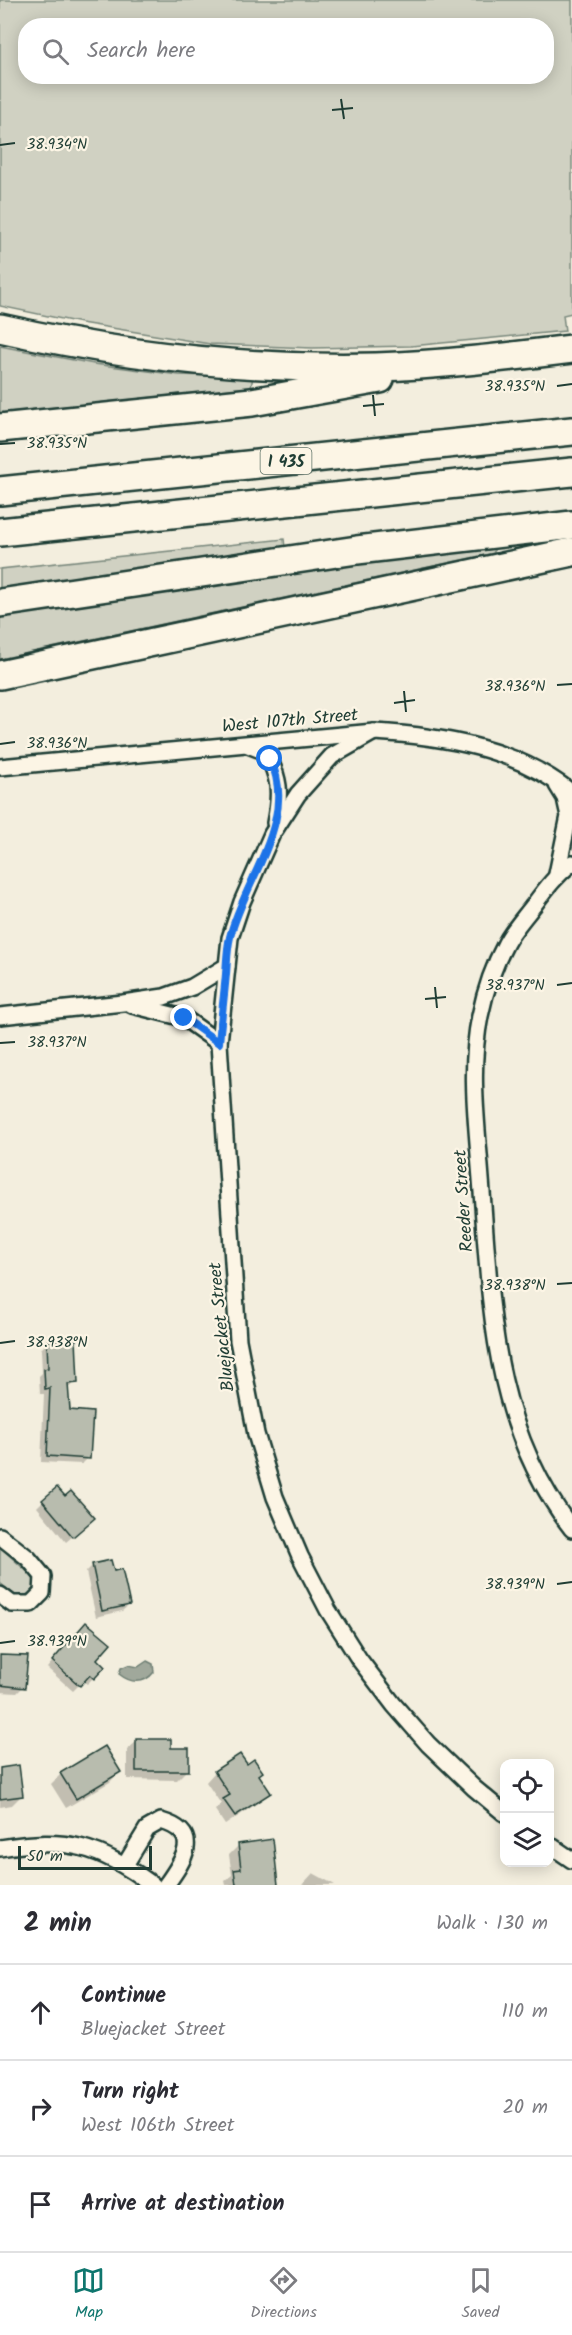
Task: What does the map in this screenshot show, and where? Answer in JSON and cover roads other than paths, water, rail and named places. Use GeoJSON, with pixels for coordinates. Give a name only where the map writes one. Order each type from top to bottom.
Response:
{"type":"FeatureCollection","features":[{"type":"Feature","properties":{"kind":"highway"},"geometry":{"type":"LineString","coordinates":[[0,328],[67,343],[147,356],[230,364],[377,367],[572,350]]}},
{"type":"Feature","properties":{"kind":"highway"},"geometry":{"type":"LineString","coordinates":[[0,428],[252,402],[487,359]]}},
{"type":"Feature","properties":{"kind":"highway","name":"I 435"},"geometry":{"type":"LineString","coordinates":[[0,491],[572,431]]}},
{"type":"Feature","properties":{"kind":"highway","name":"I 435"},"geometry":{"type":"LineString","coordinates":[[0,532],[572,472]]}},
{"type":"Feature","properties":{"kind":"highway"},"geometry":{"type":"LineString","coordinates":[[0,603],[357,550],[572,525]]}},
{"type":"Feature","properties":{"kind":"highway"},"geometry":{"type":"LineString","coordinates":[[0,675],[572,552]]}},
{"type":"Feature","properties":{"kind":"street","name":"West 107th Street"},"geometry":{"type":"LineString","coordinates":[[0,767],[374,732],[423,735],[473,745],[512,758],[553,777],[572,793]]}},
{"type":"Feature","properties":{"kind":"street","name":"Bluejacket Street"},"geometry":{"type":"LineString","coordinates":[[374,732],[332,756],[298,794],[272,834],[242,902],[230,939],[219,1043],[238,1340],[256,1434],[275,1497],[300,1556],[328,1610],[359,1659],[394,1705],[428,1744],[500,1810]]}},
{"type":"Feature","properties":{"kind":"street","name":"Bluejacket Street"},"geometry":{"type":"LineString","coordinates":[[245,744],[266,752],[277,774],[279,802],[272,834]]}},
{"type":"Feature","properties":{"kind":"street","name":"Reeder Street"},"geometry":{"type":"LineString","coordinates":[[553,777],[565,798],[569,816],[557,874]]}},
{"type":"Feature","properties":{"kind":"street","name":"Reeder Street"},"geometry":{"type":"LineString","coordinates":[[572,863],[557,874],[506,941],[490,977],[480,1017],[475,1061],[476,1109],[496,1352],[505,1392],[518,1429],[538,1475],[572,1529]]}},
{"type":"Feature","properties":{"kind":"street"},"geometry":{"type":"LineString","coordinates":[[0,1016],[164,997],[192,987],[227,966]]}},
{"type":"Feature","properties":{"kind":"street"},"geometry":{"type":"LineString","coordinates":[[123,1003],[184,1018],[219,1043]]}},
{"type":"Feature","properties":{"kind":"street"},"geometry":{"type":"LineString","coordinates":[[0,1536],[28,1557],[43,1576],[42,1593],[31,1604],[12,1604],[0,1595]]}},
{"type":"Feature","properties":{"kind":"street"},"geometry":{"type":"LineString","coordinates":[[125,1865],[147,1829],[161,1821],[174,1825],[181,1829],[186,1839],[185,1855],[166,1885]]}},
{"type":"Feature","properties":{"kind":"street"},"geometry":{"type":"LineString","coordinates":[[0,1848],[31,1843],[60,1843],[98,1851],[125,1865],[153,1885]]}},
{"type":"Feature","properties":{"kind":"street"},"geometry":{"type":"LineString","coordinates":[[554,1848],[572,1860]]}}]}
